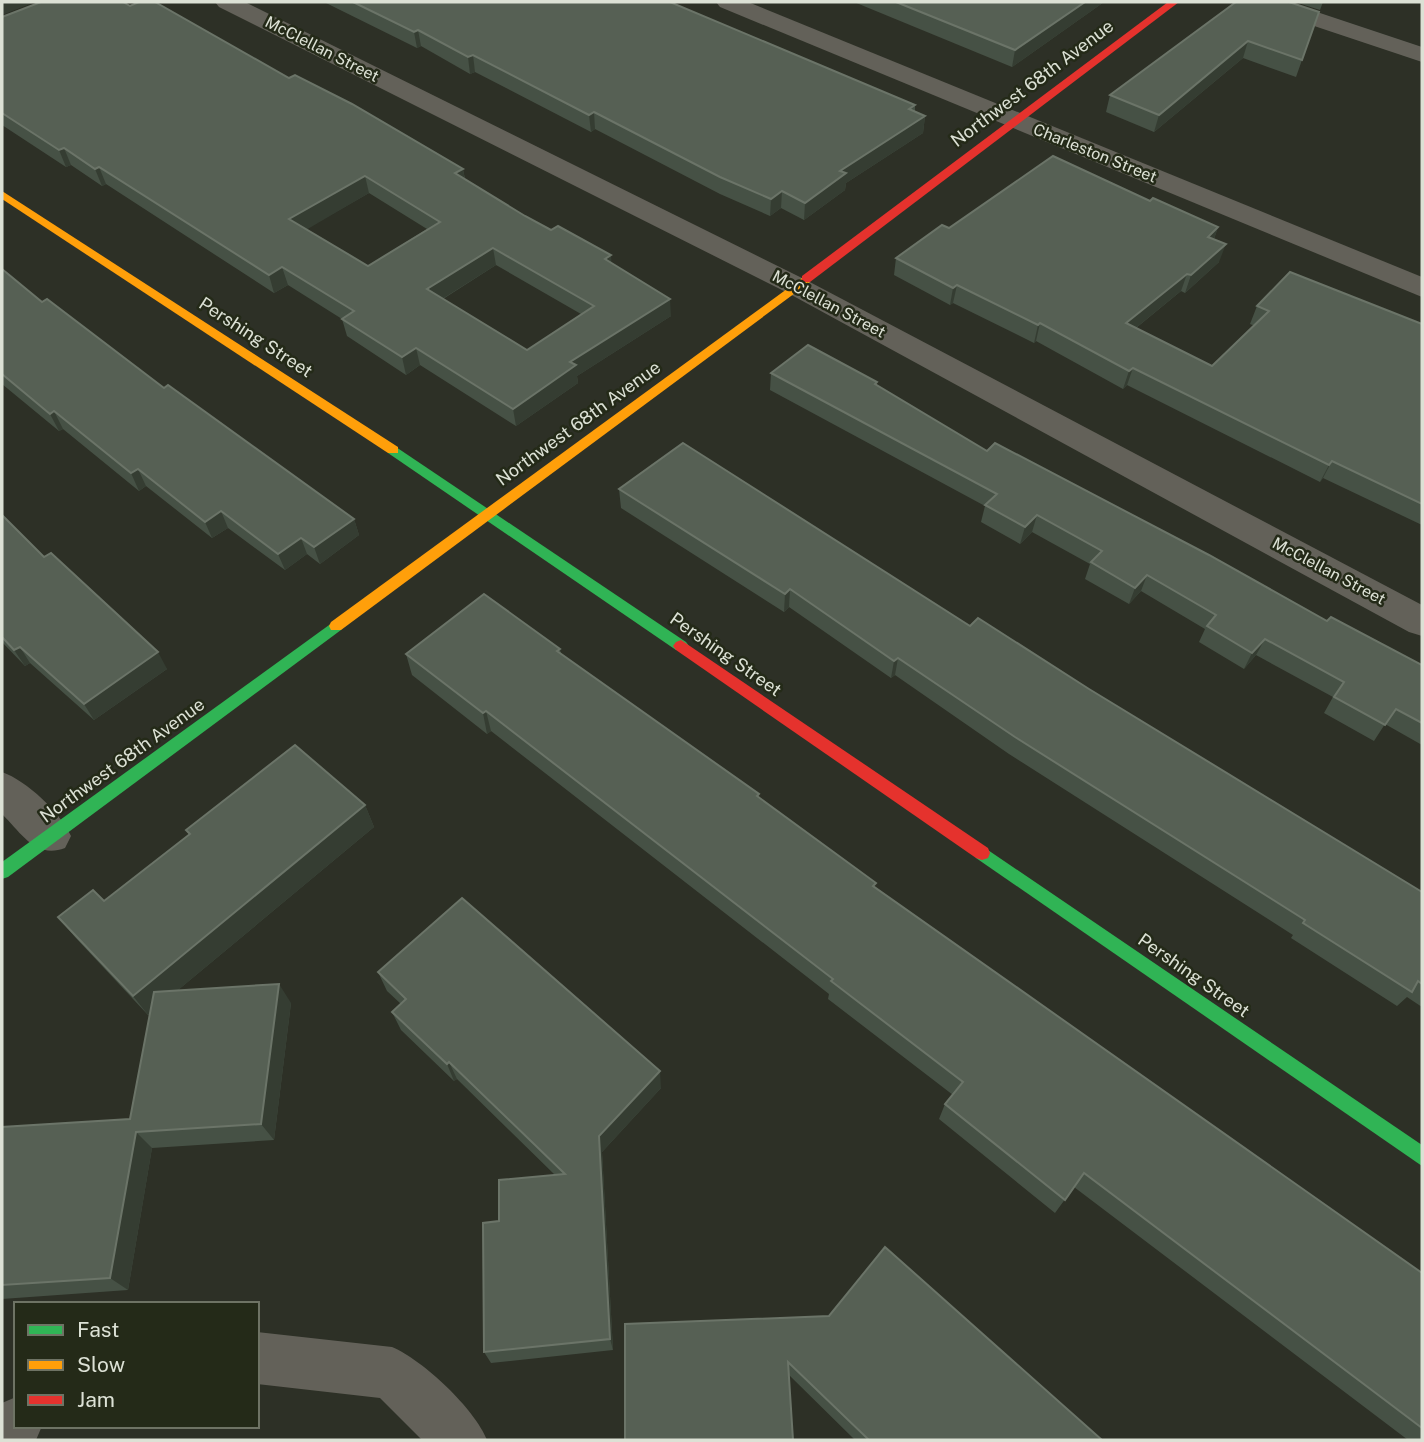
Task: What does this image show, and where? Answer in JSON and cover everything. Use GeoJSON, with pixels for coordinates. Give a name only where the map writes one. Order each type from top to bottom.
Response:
{"type":"FeatureCollection","features":[{"type":"Feature","properties":{"kind":"street","name":"McClellan Street"},"geometry":{"type":"LineString","coordinates":[[228,2],[796,286],[1422,622]]}},
{"type":"Feature","properties":{"kind":"street","name":"Charleston Street"},"geometry":{"type":"LineString","coordinates":[[728,2],[1422,288]]}},
{"type":"Feature","properties":{"kind":"street","name":"Northwest 68th Avenue"},"geometry":{"type":"LineString","coordinates":[[2,872],[796,286],[1013,119],[1174,2]]}},
{"type":"Feature","properties":{"kind":"street"},"geometry":{"type":"LineString","coordinates":[[1265,2],[1422,55]]}},
{"type":"Feature","properties":{"kind":"street","name":"Pershing Street"},"geometry":{"type":"LineString","coordinates":[[2,194],[488,513],[1422,1156]]}},
{"type":"Feature","properties":{"kind":"street"},"geometry":{"type":"LineString","coordinates":[[2,789],[51,836]]}},
{"type":"Feature","properties":{"kind":"street"},"geometry":{"type":"LineString","coordinates":[[259,1358],[392,1373],[460,1440]]}},
{"type":"Feature","properties":{"kind":"building"},"geometry":{"type":"Polygon","coordinates":[[[41,2],[123,2],[130,6],[139,2],[155,2],[289,78],[295,75],[352,104],[463,169],[455,173],[525,216],[551,230],[558,226],[611,255],[605,259],[670,299],[570,362],[576,365],[513,409],[416,348],[402,357],[342,319],[354,311],[282,267],[269,275],[99,167],[95,169],[64,148],[59,150],[2,113],[2,17],[41,2]],[[365,176],[289,219],[368,266],[440,222],[365,176]],[[493,248],[427,289],[527,350],[594,306],[493,248]]]}},
{"type":"Feature","properties":{"kind":"building"},"geometry":{"type":"Polygon","coordinates":[[[353,2],[670,2],[915,105],[909,109],[925,116],[840,171],[846,173],[805,203],[782,191],[771,199],[720,177],[594,112],[589,115],[473,55],[468,57],[418,30],[414,32],[353,2]]]}},
{"type":"Feature","properties":{"kind":"building"},"geometry":{"type":"Polygon","coordinates":[[[896,2],[1085,2],[1015,50],[896,2]]]}},
{"type":"Feature","properties":{"kind":"building"},"geometry":{"type":"Polygon","coordinates":[[[1236,2],[1289,2],[1319,12],[1302,60],[1248,41],[1159,115],[1110,95],[1236,2]]]}},
{"type":"Feature","properties":{"kind":"building"},"geometry":{"type":"Polygon","coordinates":[[[1053,156],[1150,201],[1153,198],[1218,227],[1208,237],[1226,244],[1191,275],[1187,274],[1126,323],[1212,366],[1269,311],[1257,306],[1290,272],[1422,324],[1422,504],[1332,461],[1329,465],[1133,368],[1129,371],[1040,323],[1038,325],[957,285],[953,288],[896,258],[942,225],[949,228],[1053,156]]]}},
{"type":"Feature","properties":{"kind":"building"},"geometry":{"type":"Polygon","coordinates":[[[2,269],[42,302],[47,299],[164,388],[168,385],[354,519],[314,547],[301,538],[278,554],[221,511],[205,522],[138,469],[131,473],[54,411],[50,414],[2,374],[2,269]]]}},
{"type":"Feature","properties":{"kind":"building"},"geometry":{"type":"Polygon","coordinates":[[[808,345],[877,382],[875,384],[987,451],[995,443],[1209,555],[1327,621],[1331,617],[1422,665],[1422,723],[1396,709],[1385,725],[1334,697],[1344,682],[1265,639],[1252,653],[1207,626],[1216,615],[1147,575],[1135,588],[1091,562],[1102,551],[1037,515],[1025,527],[985,505],[997,494],[771,373],[808,345]]]}},
{"type":"Feature","properties":{"kind":"building"},"geometry":{"type":"Polygon","coordinates":[[[683,443],[970,626],[978,618],[1089,689],[1422,892],[1422,984],[1418,981],[1412,992],[1303,923],[1305,920],[1015,737],[898,658],[894,661],[790,589],[785,594],[619,489],[683,443]]]}},
{"type":"Feature","properties":{"kind":"building"},"geometry":{"type":"Polygon","coordinates":[[[2,515],[44,557],[51,553],[158,652],[84,704],[20,647],[14,650],[2,637],[2,515]]]}},
{"type":"Feature","properties":{"kind":"building"},"geometry":{"type":"Polygon","coordinates":[[[484,594],[560,649],[557,651],[759,794],[757,796],[876,883],[873,886],[1422,1273],[1422,1428],[1084,1173],[1065,1200],[945,1104],[963,1082],[486,711],[483,713],[406,654],[484,594]]]}},
{"type":"Feature","properties":{"kind":"building"},"geometry":{"type":"Polygon","coordinates":[[[295,745],[365,805],[133,996],[58,917],[93,890],[104,901],[190,834],[186,830],[295,745]]]}},
{"type":"Feature","properties":{"kind":"building"},"geometry":{"type":"Polygon","coordinates":[[[462,898],[660,1071],[599,1136],[610,1339],[484,1352],[483,1223],[499,1221],[499,1180],[565,1174],[449,1062],[447,1064],[392,1012],[406,999],[378,972],[462,898]]]}},
{"type":"Feature","properties":{"kind":"building"},"geometry":{"type":"Polygon","coordinates":[[[279,984],[261,1124],[136,1132],[110,1278],[2,1285],[2,1127],[130,1119],[154,992],[279,984]]]}},
{"type":"Feature","properties":{"kind":"building"},"geometry":{"type":"Polygon","coordinates":[[[885,1247],[1102,1440],[869,1440],[788,1362],[793,1440],[625,1440],[625,1324],[829,1316],[885,1247]]]}},
{"type":"Feature","properties":{"kind":"traffic: fast"},"geometry":{"type":"LineString","coordinates":[[393,450],[681,646]]}},
{"type":"Feature","properties":{"kind":"traffic: fast"},"geometry":{"type":"LineString","coordinates":[[2,872],[336,626]]}},
{"type":"Feature","properties":{"kind":"traffic: fast"},"geometry":{"type":"LineString","coordinates":[[982,853],[1422,1156]]}},
{"type":"Feature","properties":{"kind":"traffic: slow"},"geometry":{"type":"LineString","coordinates":[[2,194],[393,450]]}},
{"type":"Feature","properties":{"kind":"traffic: slow"},"geometry":{"type":"LineString","coordinates":[[336,626],[806,279]]}},
{"type":"Feature","properties":{"kind":"traffic: jam"},"geometry":{"type":"LineString","coordinates":[[806,279],[1174,2]]}},
{"type":"Feature","properties":{"kind":"traffic: jam"},"geometry":{"type":"LineString","coordinates":[[681,646],[982,853]]}}]}
